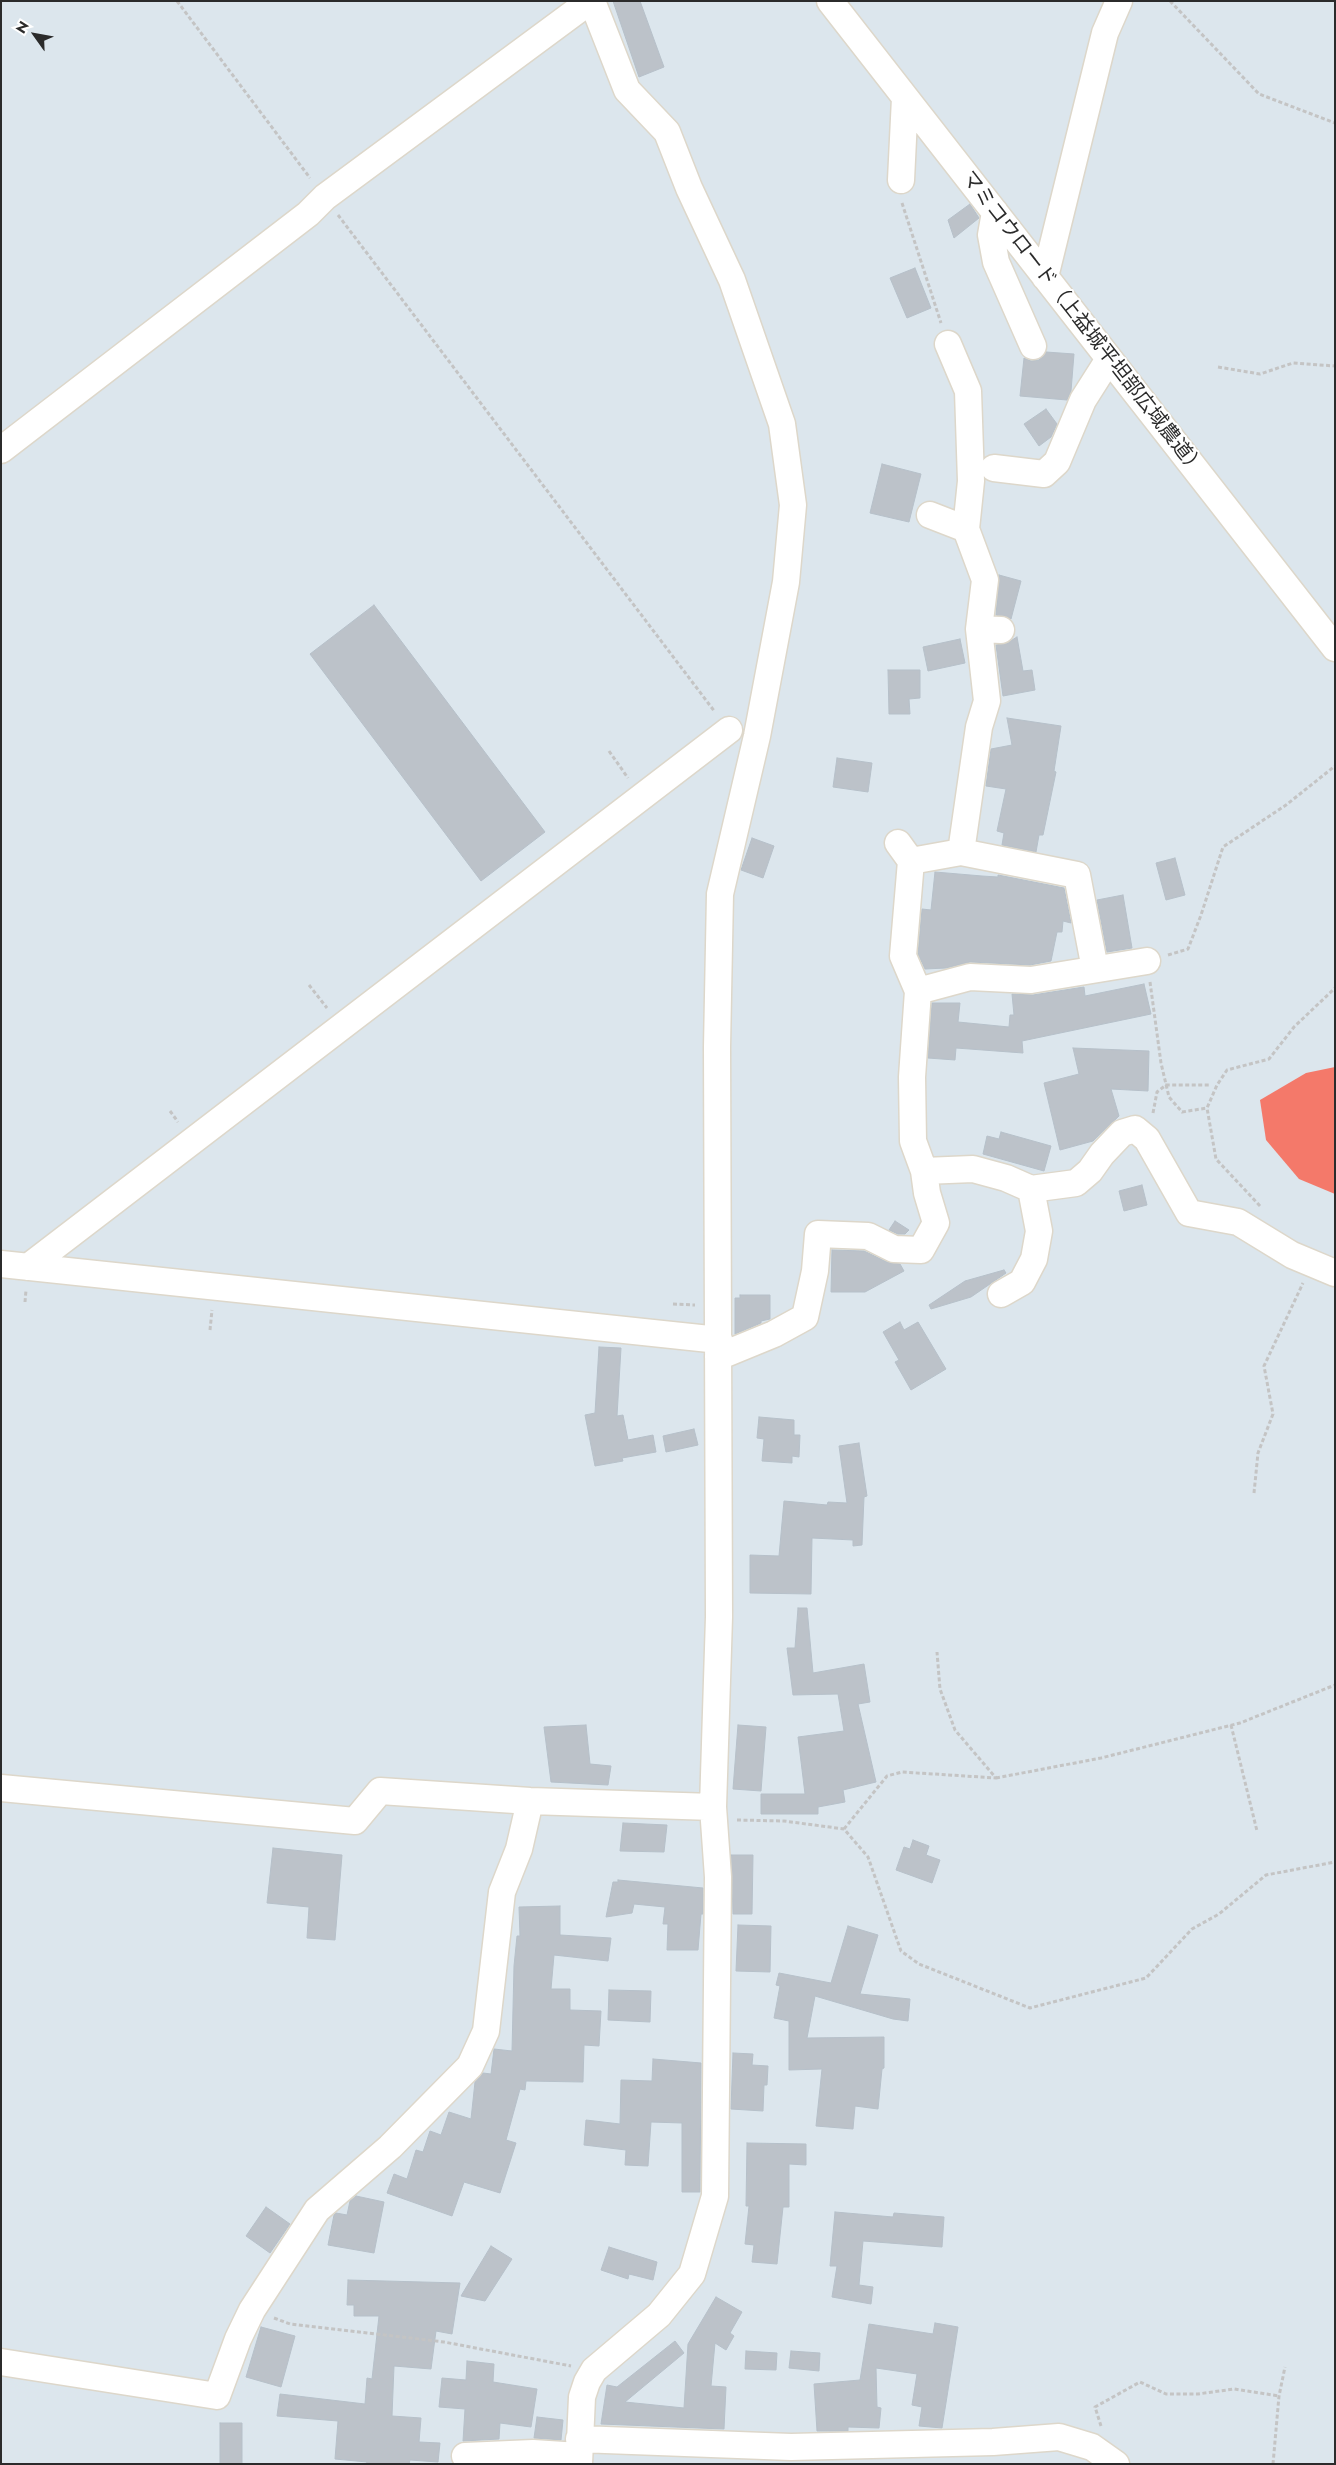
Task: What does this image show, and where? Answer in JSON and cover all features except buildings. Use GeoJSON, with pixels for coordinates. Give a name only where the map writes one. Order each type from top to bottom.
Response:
{"type":"FeatureCollection","features":[{"type":"Feature","properties":{"kind":"street"},"geometry":{"type":"LineString","coordinates":[[1,450],[308,214],[324,197],[591,1],[627,90],[667,132],[689,188],[732,280],[782,424],[793,505],[782,601],[757,736],[720,894],[717,1047],[719,1617],[714,1813],[718,1877],[715,2196],[692,2274],[659,2315],[594,2370],[582,2398],[579,2453]]}},
{"type":"Feature","properties":{"kind":"street","name":"マミコウロード（上益城平坦部広域農道）"},"geometry":{"type":"LineString","coordinates":[[830,1],[1335,648]]}},
{"type":"Feature","properties":{"kind":"street"},"geometry":{"type":"LineString","coordinates":[[1045,277],[1106,33],[1119,1]]}},
{"type":"Feature","properties":{"kind":"street"},"geometry":{"type":"LineString","coordinates":[[901,180],[905,98]]}},
{"type":"Feature","properties":{"kind":"street"},"geometry":{"type":"LineString","coordinates":[[995,212],[991,235],[996,262],[1034,346]]}},
{"type":"Feature","properties":{"kind":"street"},"geometry":{"type":"LineString","coordinates":[[948,344],[968,391],[971,481],[966,529],[985,580],[990,630],[987,701],[979,727],[961,852]]}},
{"type":"Feature","properties":{"kind":"street"},"geometry":{"type":"LineString","coordinates":[[994,468],[1044,474],[1057,462],[1083,400],[1109,359]]}},
{"type":"Feature","properties":{"kind":"street"},"geometry":{"type":"LineString","coordinates":[[930,515],[966,529]]}},
{"type":"Feature","properties":{"kind":"street"},"geometry":{"type":"LineString","coordinates":[[28,1267],[729,730]]}},
{"type":"Feature","properties":{"kind":"street"},"geometry":{"type":"LineString","coordinates":[[1,1264],[718,1348],[774,1334],[805,1317],[815,1271],[810,1228],[868,1236],[894,1249],[921,1250],[936,1223],[927,1193],[924,1171],[912,1141],[912,1077],[918,991],[902,956],[904,852],[961,852],[1077,876],[1095,969]]}},
{"type":"Feature","properties":{"kind":"street"},"geometry":{"type":"LineString","coordinates":[[918,991],[970,977],[1031,980],[1147,961]]}},
{"type":"Feature","properties":{"kind":"street"},"geometry":{"type":"LineString","coordinates":[[924,1171],[973,1169],[1006,1178],[1031,1189],[1076,1183],[1090,1171],[1102,1154],[1122,1133],[1135,1129],[1147,1139],[1189,1213],[1238,1222],[1292,1254],[1323,1268]]}},
{"type":"Feature","properties":{"kind":"street"},"geometry":{"type":"LineString","coordinates":[[1001,1294],[1022,1282],[1034,1259],[1039,1231],[1031,1189]]}},
{"type":"Feature","properties":{"kind":"street"},"geometry":{"type":"LineString","coordinates":[[1,1788],[355,1821],[380,1791],[714,1813]]}},
{"type":"Feature","properties":{"kind":"street"},"geometry":{"type":"LineString","coordinates":[[1,2362],[217,2396],[238,2339],[252,2310],[318,2210],[390,2147],[470,2066],[486,2032],[502,1892],[519,1848],[530,1801]]}},
{"type":"Feature","properties":{"kind":"street"},"geometry":{"type":"LineString","coordinates":[[465,2456],[791,2447],[992,2453],[1059,2436],[1092,2447],[1113,2462]]}},
{"type":"Feature","properties":{"kind":"path"},"geometry":{"type":"LineString","coordinates":[[177,1],[729,730]]}},
{"type":"Feature","properties":{"kind":"path"},"geometry":{"type":"LineString","coordinates":[[1170,1],[1259,94],[1335,123]]}},
{"type":"Feature","properties":{"kind":"path"},"geometry":{"type":"LineString","coordinates":[[901,180],[899,194],[948,344]]}},
{"type":"Feature","properties":{"kind":"path"},"geometry":{"type":"LineString","coordinates":[[1218,367],[1260,374],[1293,363],[1335,366]]}},
{"type":"Feature","properties":{"kind":"path"},"geometry":{"type":"LineString","coordinates":[[609,751],[641,797]]}},
{"type":"Feature","properties":{"kind":"path"},"geometry":{"type":"LineString","coordinates":[[1207,1108],[1182,1112],[1169,1097],[1147,961],[1188,950],[1202,915],[1223,847],[1286,805],[1335,766]]}},
{"type":"Feature","properties":{"kind":"path"},"geometry":{"type":"LineString","coordinates":[[309,985],[342,1026]]}},
{"type":"Feature","properties":{"kind":"path"},"geometry":{"type":"LineString","coordinates":[[1264,1210],[1216,1159],[1207,1108],[1217,1085],[1227,1070],[1269,1059],[1294,1027],[1335,988]]}},
{"type":"Feature","properties":{"kind":"path"},"geometry":{"type":"LineString","coordinates":[[1147,1139],[1158,1092],[1166,1085],[1210,1085]]}},
{"type":"Feature","properties":{"kind":"path"},"geometry":{"type":"LineString","coordinates":[[1254,1493],[1258,1453],[1273,1414],[1264,1366],[1323,1268]]}},
{"type":"Feature","properties":{"kind":"path"},"geometry":{"type":"LineString","coordinates":[[937,1652],[940,1689],[955,1730],[996,1778]]}},
{"type":"Feature","properties":{"kind":"path"},"geometry":{"type":"LineString","coordinates":[[844,1829],[888,1776],[902,1772],[996,1778],[1100,1758],[1232,1725],[1335,1685]]}},
{"type":"Feature","properties":{"kind":"path"},"geometry":{"type":"LineString","coordinates":[[1232,1725],[1257,1831]]}},
{"type":"Feature","properties":{"kind":"path"},"geometry":{"type":"LineString","coordinates":[[714,1813],[844,1829],[868,1857],[901,1951],[919,1964],[1030,2008],[1146,1978],[1192,1928],[1219,1914],[1266,1875],[1335,1862]]}},
{"type":"Feature","properties":{"kind":"path"},"geometry":{"type":"LineString","coordinates":[[252,2310],[290,2324],[444,2342],[594,2370]]}},
{"type":"Feature","properties":{"kind":"path"},"geometry":{"type":"LineString","coordinates":[[1273,2464],[1279,2396],[1285,2367]]}},
{"type":"Feature","properties":{"kind":"path"},"geometry":{"type":"LineString","coordinates":[[1113,2462],[1096,2407],[1140,2382],[1166,2394],[1198,2394],[1234,2389],[1279,2396]]}},
{"type":"Feature","properties":{"kind":"shaded area"},"geometry":{"type":"Polygon","coordinates":[[[1335,1067],[1335,1194],[1299,1179],[1266,1140],[1260,1100],[1306,1073],[1335,1067]]]}}]}
